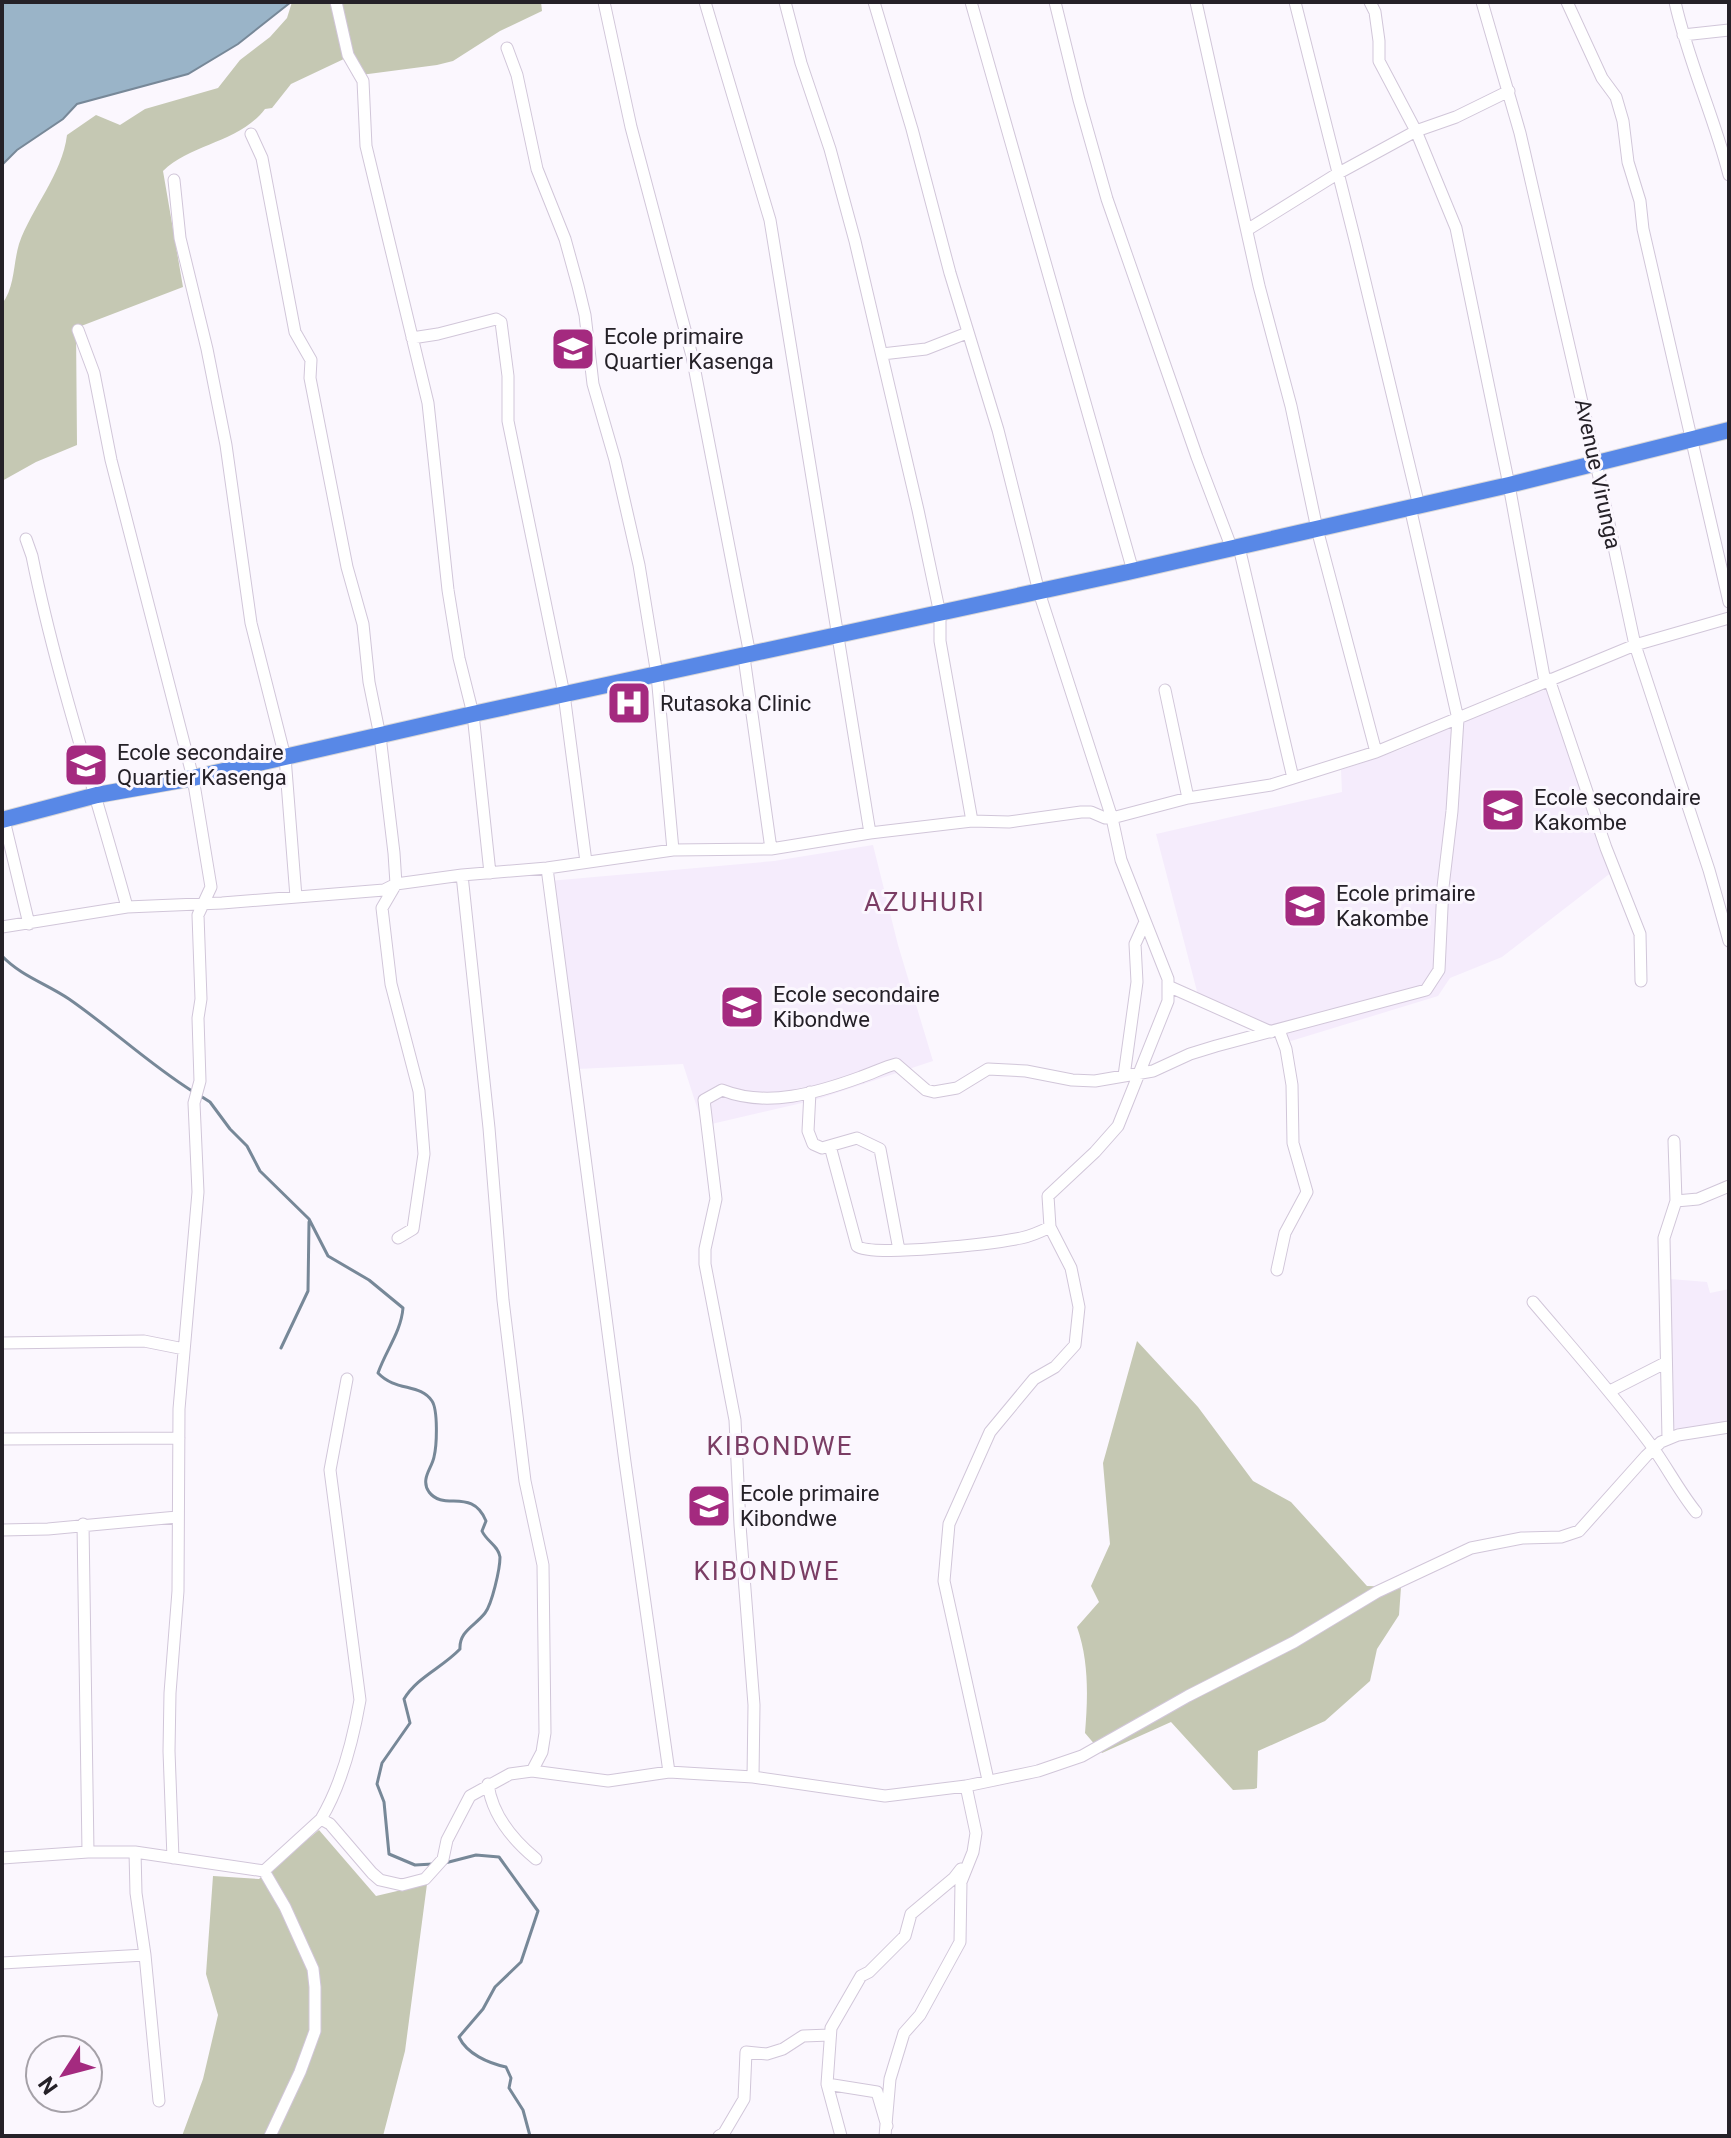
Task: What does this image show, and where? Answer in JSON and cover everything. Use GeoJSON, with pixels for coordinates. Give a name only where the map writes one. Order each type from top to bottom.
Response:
{"type":"FeatureCollection","features":[{"type":"Feature","properties":{"kind":"highway"},"geometry":{"type":"LineString","coordinates":[[3,817],[1236,548],[1729,430]]}},
{"type":"Feature","properties":{"kind":"street"},"geometry":{"type":"LineString","coordinates":[[336,2],[348,55],[363,81],[366,146],[428,403],[448,590],[459,658],[473,714],[490,873]]}},
{"type":"Feature","properties":{"kind":"street"},"geometry":{"type":"LineString","coordinates":[[604,2],[631,127],[692,356],[747,656],[771,849]]}},
{"type":"Feature","properties":{"kind":"street"},"geometry":{"type":"LineString","coordinates":[[705,2],[770,220],[870,833]]}},
{"type":"Feature","properties":{"kind":"street"},"geometry":{"type":"LineString","coordinates":[[785,2],[842,192],[882,354],[940,614],[940,641],[972,821]]}},
{"type":"Feature","properties":{"kind":"street"},"geometry":{"type":"LineString","coordinates":[[874,2],[967,333],[998,430],[1039,592],[1112,818],[1121,860],[1144,924],[1163,964],[1168,986],[1168,1001],[1118,1126],[1048,1196],[1050,1227],[1071,1268],[1079,1307],[1075,1345],[1055,1367],[1034,1379],[990,1432],[949,1524],[944,1581],[988,1780]]}},
{"type":"Feature","properties":{"kind":"street"},"geometry":{"type":"LineString","coordinates":[[971,2],[1133,571]]}},
{"type":"Feature","properties":{"kind":"street"},"geometry":{"type":"LineString","coordinates":[[1055,2],[1107,199],[1197,457],[1236,548],[1293,778]]}},
{"type":"Feature","properties":{"kind":"street"},"geometry":{"type":"LineString","coordinates":[[1196,2],[1317,529],[1376,752]]}},
{"type":"Feature","properties":{"kind":"street"},"geometry":{"type":"LineString","coordinates":[[753,1777],[754,1705],[735,1420],[705,1264],[705,1249],[716,1199],[704,1100],[722,1090],[749,1098],[771,1099],[810,1092],[896,1064],[926,1090],[934,1092],[957,1088],[988,1069],[1095,1081],[1138,1075],[1190,1054],[1426,990],[1439,970],[1458,719],[1414,506],[1295,2]]}},
{"type":"Feature","properties":{"kind":"street"},"geometry":{"type":"LineString","coordinates":[[1370,2],[1377,27],[1379,61],[1416,131],[1456,228],[1547,681],[1640,934],[1641,981]]}},
{"type":"Feature","properties":{"kind":"street","name":"Avenue Virunga"},"geometry":{"type":"LineString","coordinates":[[1482,2],[1509,91],[1635,645],[1709,870],[1729,941]]}},
{"type":"Feature","properties":{"kind":"street"},"geometry":{"type":"LineString","coordinates":[[1567,2],[1586,47],[1616,97],[1621,112],[1628,162],[1640,201],[1643,229],[1729,602]]}},
{"type":"Feature","properties":{"kind":"street"},"geometry":{"type":"LineString","coordinates":[[1675,2],[1729,175]]}},
{"type":"Feature","properties":{"kind":"street"},"geometry":{"type":"LineString","coordinates":[[1683,35],[1729,30]]}},
{"type":"Feature","properties":{"kind":"street"},"geometry":{"type":"LineString","coordinates":[[507,48],[517,75],[537,169],[565,239],[585,315],[593,384],[615,460],[639,565],[657,675],[673,850]]}},
{"type":"Feature","properties":{"kind":"street"},"geometry":{"type":"LineString","coordinates":[[1247,230],[1337,174],[1416,131],[1456,117],[1509,91]]}},
{"type":"Feature","properties":{"kind":"street"},"geometry":{"type":"LineString","coordinates":[[251,134],[262,158],[295,332],[311,360],[310,378],[347,567],[363,624],[369,682],[380,736],[396,884],[382,908],[391,984],[419,1091],[424,1154],[413,1229],[398,1238]]}},
{"type":"Feature","properties":{"kind":"street"},"geometry":{"type":"LineString","coordinates":[[174,180],[180,238],[207,349],[228,456],[251,623],[285,757],[296,897]]}},
{"type":"Feature","properties":{"kind":"street"},"geometry":{"type":"LineString","coordinates":[[412,338],[496,319],[501,322],[508,376],[508,421],[564,694],[586,862]]}},
{"type":"Feature","properties":{"kind":"street"},"geometry":{"type":"LineString","coordinates":[[78,330],[94,373],[111,460],[193,778],[211,887],[198,915],[200,1081],[194,1103],[198,1192],[179,1438],[178,1591],[170,1693],[173,1858]]}},
{"type":"Feature","properties":{"kind":"street"},"geometry":{"type":"LineString","coordinates":[[882,354],[926,349],[967,333]]}},
{"type":"Feature","properties":{"kind":"street"},"geometry":{"type":"LineString","coordinates":[[26,539],[64,692],[97,795],[127,907]]}},
{"type":"Feature","properties":{"kind":"street"},"geometry":{"type":"LineString","coordinates":[[2,927],[127,907],[384,890],[396,884],[547,868],[673,850],[771,849],[870,833],[972,821],[1009,822],[1081,812],[1112,818],[1188,798],[1293,778],[1376,752],[1635,645],[1729,618]]}},
{"type":"Feature","properties":{"kind":"street"},"geometry":{"type":"LineString","coordinates":[[1165,690],[1188,798]]}},
{"type":"Feature","properties":{"kind":"street"},"geometry":{"type":"LineString","coordinates":[[3,817],[29,924]]}},
{"type":"Feature","properties":{"kind":"street"},"geometry":{"type":"LineString","coordinates":[[547,868],[626,1474],[669,1772]]}},
{"type":"Feature","properties":{"kind":"street"},"geometry":{"type":"LineString","coordinates":[[462,875],[489,1128],[503,1300],[525,1481],[543,1565],[545,1733],[542,1752],[532,1771]]}},
{"type":"Feature","properties":{"kind":"street"},"geometry":{"type":"LineString","coordinates":[[1124,1076],[1137,982],[1135,944],[1144,924]]}},
{"type":"Feature","properties":{"kind":"street"},"geometry":{"type":"LineString","coordinates":[[1168,986],[1275,1031],[1286,1049],[1292,1085],[1293,1143],[1307,1192],[1285,1233],[1277,1270]]}},
{"type":"Feature","properties":{"kind":"street"},"geometry":{"type":"LineString","coordinates":[[810,1092],[808,1138],[816,1146],[830,1146],[857,1138],[880,1149],[899,1250]]}},
{"type":"Feature","properties":{"kind":"street"},"geometry":{"type":"LineString","coordinates":[[1668,1439],[1664,1238],[1676,1201],[1674,1141]]}},
{"type":"Feature","properties":{"kind":"street"},"geometry":{"type":"LineString","coordinates":[[830,1146],[859,1248],[882,1252],[1022,1238],[1050,1227]]}},
{"type":"Feature","properties":{"kind":"street"},"geometry":{"type":"LineString","coordinates":[[1676,1201],[1698,1199],[1729,1186]]}},
{"type":"Feature","properties":{"kind":"street"},"geometry":{"type":"LineString","coordinates":[[1533,1302],[1610,1391],[1654,1448],[1696,1512]]}},
{"type":"Feature","properties":{"kind":"street"},"geometry":{"type":"LineString","coordinates":[[2,1343],[144,1341],[184,1349]]}},
{"type":"Feature","properties":{"kind":"street"},"geometry":{"type":"LineString","coordinates":[[1610,1391],[1665,1363]]}},
{"type":"Feature","properties":{"kind":"street"},"geometry":{"type":"LineString","coordinates":[[264,1871],[321,1819],[353,1738],[360,1700],[330,1470],[347,1379]]}},
{"type":"Feature","properties":{"kind":"street"},"geometry":{"type":"LineString","coordinates":[[321,1819],[330,1824],[380,1880],[402,1885],[415,1883],[433,1872],[443,1859],[447,1840],[470,1796],[510,1774],[532,1771],[608,1781],[669,1772],[753,1777],[885,1796],[966,1786],[1038,1771],[1082,1756],[1188,1696],[1294,1642],[1377,1592],[1471,1548],[1522,1538],[1561,1537],[1579,1531],[1654,1448],[1668,1439],[1729,1427]]}},
{"type":"Feature","properties":{"kind":"street"},"geometry":{"type":"LineString","coordinates":[[2,1439],[179,1438]]}},
{"type":"Feature","properties":{"kind":"street"},"geometry":{"type":"LineString","coordinates":[[2,1530],[48,1529],[177,1517]]}},
{"type":"Feature","properties":{"kind":"street"},"geometry":{"type":"LineString","coordinates":[[83,1524],[88,1852]]}},
{"type":"Feature","properties":{"kind":"street"},"geometry":{"type":"LineString","coordinates":[[488,1784],[491,1802],[501,1822],[536,1859]]}},
{"type":"Feature","properties":{"kind":"street"},"geometry":{"type":"LineString","coordinates":[[886,2131],[890,2079],[904,2033],[920,2015],[960,1942],[961,1882],[973,1852],[976,1833],[966,1786]]}},
{"type":"Feature","properties":{"kind":"street"},"geometry":{"type":"LineString","coordinates":[[2,1858],[135,1852],[264,1871]]}},
{"type":"Feature","properties":{"kind":"street"},"geometry":{"type":"LineString","coordinates":[[135,1852],[136,1893],[159,2101]]}},
{"type":"Feature","properties":{"kind":"street"},"geometry":{"type":"LineString","coordinates":[[841,2136],[827,2084],[830,2035],[836,2017],[861,1976],[869,1972],[905,1936],[911,1914],[954,1878],[973,1852]]}},
{"type":"Feature","properties":{"kind":"street"},"geometry":{"type":"LineString","coordinates":[[264,1871],[285,1907],[313,1969],[315,1987],[315,2031],[270,2136]]}},
{"type":"Feature","properties":{"kind":"street"},"geometry":{"type":"LineString","coordinates":[[2,1963],[145,1955]]}},
{"type":"Feature","properties":{"kind":"street"},"geometry":{"type":"LineString","coordinates":[[719,2136],[731,2123],[732,2115],[744,2099],[746,2052],[767,2054],[783,2049],[803,2036],[830,2035]]}},
{"type":"Feature","properties":{"kind":"street"},"geometry":{"type":"LineString","coordinates":[[827,2084],[877,2092],[886,2131]]}},
{"type":"Feature","properties":{"kind":"shaded area"},"geometry":{"type":"Polygon","coordinates":[[[1550,688],[1612,872],[1502,957],[1450,978],[1438,996],[1291,1041],[1199,999],[1156,834],[1342,792],[1341,770],[1402,749],[1550,688]]]}},
{"type":"Feature","properties":{"kind":"shaded area","name":"Ecole secondaire Kibondwe"},"geometry":{"type":"Polygon","coordinates":[[[873,845],[898,945],[933,1061],[815,1100],[703,1126],[683,1064],[577,1069],[549,881],[774,861],[873,845]]]}},
{"type":"Feature","properties":{"kind":"shaded area"},"geometry":{"type":"Polygon","coordinates":[[[1670,1279],[1707,1282],[1710,1293],[1729,1289],[1729,1424],[1671,1429],[1670,1279]]]}},
{"type":"Feature","properties":{"kind":"green space"},"geometry":{"type":"Polygon","coordinates":[[[292,2],[541,2],[542,11],[500,31],[453,61],[437,65],[353,76],[346,58],[291,84],[272,108],[265,109],[242,129],[188,154],[163,171],[183,287],[76,328],[77,445],[36,462],[2,481],[2,304],[12,283],[19,244],[59,164],[67,135],[96,115],[120,125],[145,109],[218,88],[240,60],[270,37],[287,18],[292,2]]]}},
{"type":"Feature","properties":{"kind":"green space"},"geometry":{"type":"Polygon","coordinates":[[[1137,1341],[1198,1407],[1253,1481],[1291,1502],[1367,1586],[1401,1587],[1399,1615],[1377,1649],[1370,1681],[1325,1721],[1258,1751],[1257,1788],[1254,1789],[1233,1790],[1171,1722],[1102,1753],[1085,1733],[1087,1679],[1077,1627],[1099,1602],[1091,1586],[1110,1544],[1103,1463],[1137,1341]]]}},
{"type":"Feature","properties":{"kind":"green space"},"geometry":{"type":"Polygon","coordinates":[[[319,1830],[376,1896],[427,1884],[405,2051],[383,2136],[182,2136],[203,2079],[218,2015],[206,1974],[213,1876],[259,1879],[319,1830]]]}},
{"type":"Feature","properties":{"kind":"water"},"geometry":{"type":"Polygon","coordinates":[[[2,2],[291,2],[238,44],[188,74],[77,104],[63,119],[17,150],[2,165],[2,2]]]}},
{"type":"Feature","properties":{"kind":"waterway"},"geometry":{"type":"LineString","coordinates":[[2,956],[69,999],[192,1091]]}},
{"type":"Feature","properties":{"kind":"waterway"},"geometry":{"type":"LineString","coordinates":[[199,1095],[210,1102],[247,1146],[260,1171],[309,1219],[328,1256],[369,1280],[403,1308],[396,1333],[378,1373],[392,1383],[427,1395],[432,1401],[436,1444],[426,1478],[429,1492],[442,1500],[466,1502],[480,1511],[486,1521],[482,1531],[499,1553],[497,1578],[488,1609],[465,1633],[460,1649],[409,1691],[404,1699],[410,1723],[382,1763],[377,1784],[384,1802],[389,1854],[415,1865],[433,1864]]}},
{"type":"Feature","properties":{"kind":"waterway"},"geometry":{"type":"LineString","coordinates":[[281,1348],[308,1291],[309,1222]]}},
{"type":"Feature","properties":{"kind":"waterway"},"geometry":{"type":"LineString","coordinates":[[445,1863],[476,1855],[499,1857],[538,1911],[521,1962],[495,1987],[483,2009],[459,2037],[479,2057],[506,2067],[511,2078],[509,2088],[523,2110],[530,2136]]}},
{"type":"Feature","properties":{"kind":"place","name":"Ecole primaire Quartier Kasenga"},"geometry":{"type":"Point","coordinates":[573,349]}},
{"type":"Feature","properties":{"kind":"place","name":"Rutasoka Clinic"},"geometry":{"type":"Point","coordinates":[629,703]}},
{"type":"Feature","properties":{"kind":"place","name":"Ecole secondaire Quartier Kasenga"},"geometry":{"type":"Point","coordinates":[86,765]}},
{"type":"Feature","properties":{"kind":"place","name":"Ecole secondaire Kakombe"},"geometry":{"type":"Point","coordinates":[1503,810]}},
{"type":"Feature","properties":{"kind":"place","name":"Ecole primaire Kakombe"},"geometry":{"type":"Point","coordinates":[1305,906]}},
{"type":"Feature","properties":{"kind":"place","name":"Ecole secondaire Kibondwe"},"geometry":{"type":"Point","coordinates":[742,1007]}},
{"type":"Feature","properties":{"kind":"place","name":"Ecole primaire Kibondwe"},"geometry":{"type":"Point","coordinates":[709,1506]}},
{"type":"Feature","properties":{"kind":"district","name":"AZUHURI"},"geometry":{"type":"Point","coordinates":[925,902]}},
{"type":"Feature","properties":{"kind":"district","name":"KIBONDWE"},"geometry":{"type":"Point","coordinates":[780,1446]}},
{"type":"Feature","properties":{"kind":"district","name":"KIBONDWE"},"geometry":{"type":"Point","coordinates":[767,1571]}}]}
